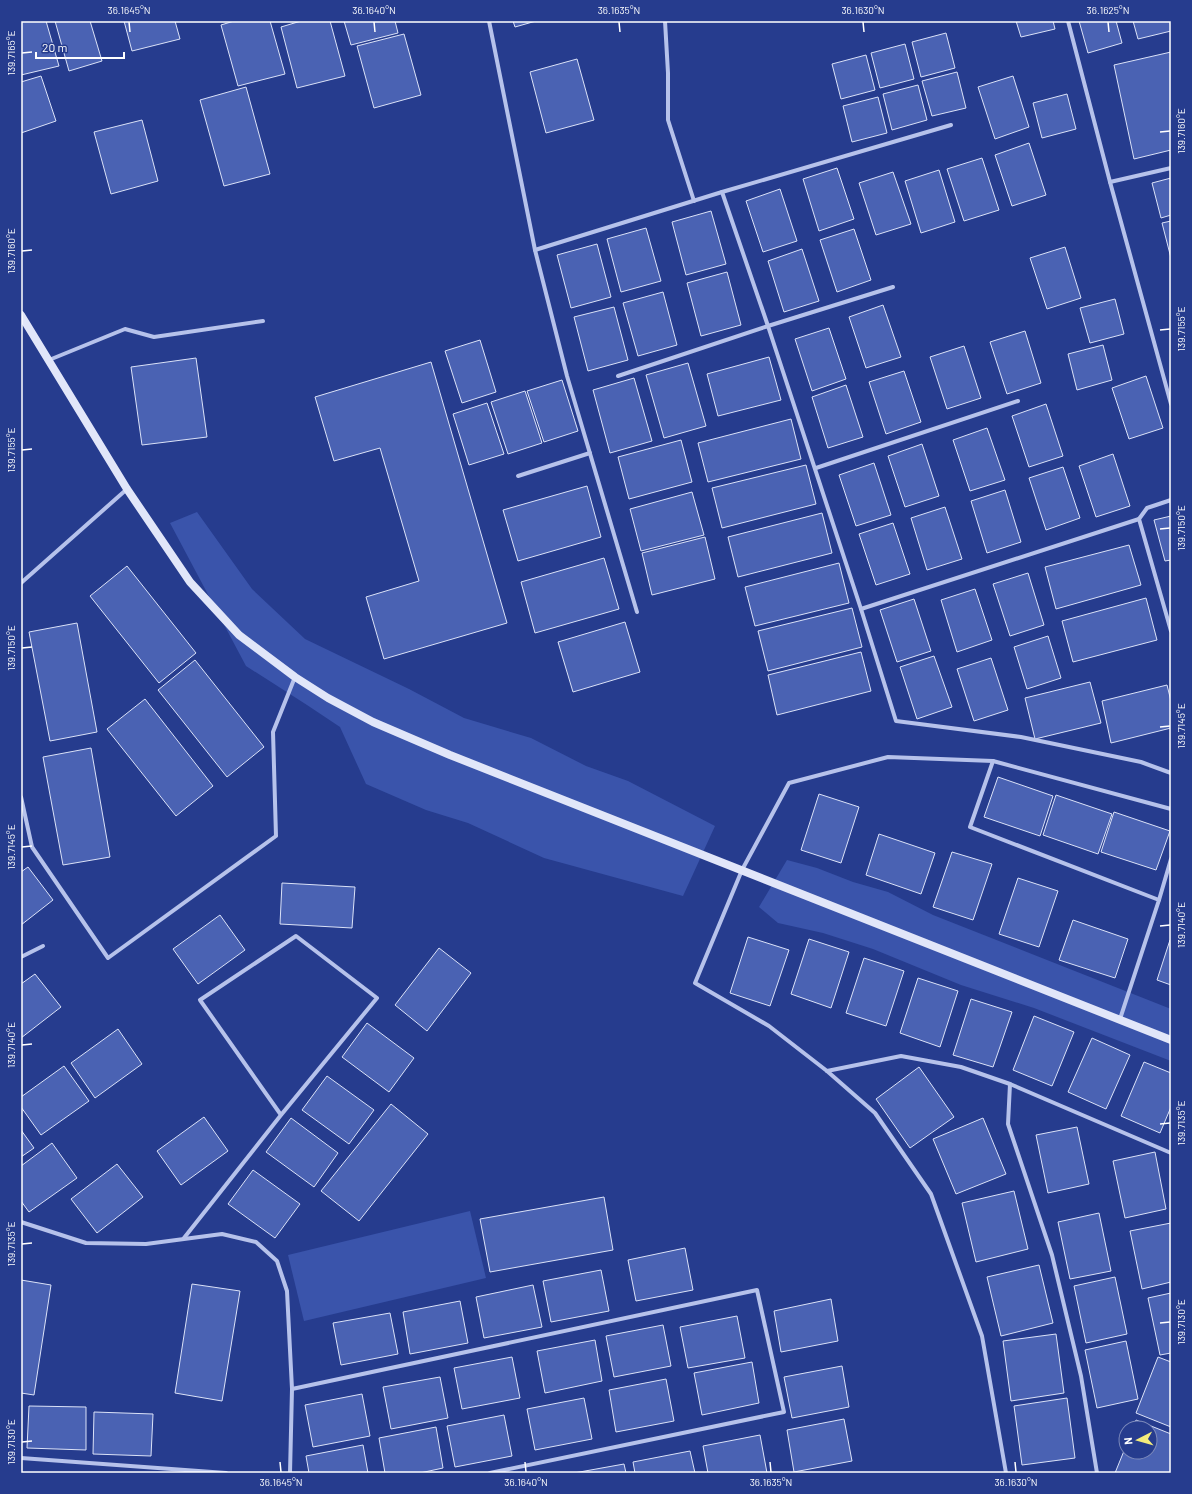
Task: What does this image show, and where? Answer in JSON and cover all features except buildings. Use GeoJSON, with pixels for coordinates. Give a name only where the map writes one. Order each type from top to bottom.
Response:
{"type":"FeatureCollection","features":[{"type":"Feature","properties":{"kind":"street"},"geometry":{"type":"LineString","coordinates":[[489,21],[535,250],[567,376],[638,612]]}},
{"type":"Feature","properties":{"kind":"street"},"geometry":{"type":"LineString","coordinates":[[665,21],[668,73],[668,120],[694,201]]}},
{"type":"Feature","properties":{"kind":"street"},"geometry":{"type":"LineString","coordinates":[[1068,21],[1110,182],[1171,404]]}},
{"type":"Feature","properties":{"kind":"street"},"geometry":{"type":"LineString","coordinates":[[535,250],[722,192],[951,125]]}},
{"type":"Feature","properties":{"kind":"street"},"geometry":{"type":"LineString","coordinates":[[1110,182],[1171,168]]}},
{"type":"Feature","properties":{"kind":"street"},"geometry":{"type":"LineString","coordinates":[[722,192],[816,468],[896,721],[1021,737],[1141,762],[1171,773]]}},
{"type":"Feature","properties":{"kind":"street"},"geometry":{"type":"LineString","coordinates":[[618,376],[768,326],[893,287]]}},
{"type":"Feature","properties":{"kind":"street"},"geometry":{"type":"LineString","coordinates":[[21,315],[127,489],[190,582],[239,635],[295,677],[328,698],[373,722],[443,752],[1171,1040]]}},
{"type":"Feature","properties":{"kind":"street"},"geometry":{"type":"LineString","coordinates":[[49,360],[125,329],[154,337],[263,321]]}},
{"type":"Feature","properties":{"kind":"street"},"geometry":{"type":"LineString","coordinates":[[816,468],[1018,401]]}},
{"type":"Feature","properties":{"kind":"street"},"geometry":{"type":"LineString","coordinates":[[518,476],[590,453]]}},
{"type":"Feature","properties":{"kind":"street"},"geometry":{"type":"LineString","coordinates":[[21,583],[127,489]]}},
{"type":"Feature","properties":{"kind":"street"},"geometry":{"type":"LineString","coordinates":[[861,609],[1139,519],[1147,508],[1171,500]]}},
{"type":"Feature","properties":{"kind":"street"},"geometry":{"type":"LineString","coordinates":[[1139,519],[1171,631]]}},
{"type":"Feature","properties":{"kind":"street"},"geometry":{"type":"LineString","coordinates":[[21,797],[32,847],[108,958],[276,836],[272,732],[295,677]]}},
{"type":"Feature","properties":{"kind":"street"},"geometry":{"type":"LineString","coordinates":[[1006,1473],[982,1336],[931,1194],[875,1113],[827,1071],[769,1026],[695,983],[742,870],[789,783],[888,757],[993,761],[1171,810]]}},
{"type":"Feature","properties":{"kind":"street"},"geometry":{"type":"LineString","coordinates":[[993,761],[970,827],[1159,900]]}},
{"type":"Feature","properties":{"kind":"street"},"geometry":{"type":"LineString","coordinates":[[1120,1019],[1171,859]]}},
{"type":"Feature","properties":{"kind":"street"},"geometry":{"type":"LineString","coordinates":[[184,1238],[281,1115],[378,998],[296,936],[200,1000],[281,1115]]}},
{"type":"Feature","properties":{"kind":"street"},"geometry":{"type":"LineString","coordinates":[[21,957],[43,946]]}},
{"type":"Feature","properties":{"kind":"street"},"geometry":{"type":"LineString","coordinates":[[827,1071],[901,1056],[961,1067],[1010,1084],[1171,1153]]}},
{"type":"Feature","properties":{"kind":"street"},"geometry":{"type":"LineString","coordinates":[[1010,1084],[1008,1124],[1052,1255],[1081,1376],[1097,1473]]}},
{"type":"Feature","properties":{"kind":"street"},"geometry":{"type":"LineString","coordinates":[[21,1222],[86,1243],[146,1244],[222,1234],[256,1242],[277,1261],[287,1291],[292,1389],[290,1473]]}},
{"type":"Feature","properties":{"kind":"street"},"geometry":{"type":"LineString","coordinates":[[292,1389],[757,1290],[784,1412],[490,1473]]}},
{"type":"Feature","properties":{"kind":"street"},"geometry":{"type":"LineString","coordinates":[[21,1458],[226,1473]]}},
{"type":"Feature","properties":{"kind":"shaded area"},"geometry":{"type":"Polygon","coordinates":[[[197,512],[252,589],[305,639],[409,689],[464,718],[531,738],[586,766],[628,781],[715,826],[683,896],[544,858],[468,823],[426,810],[366,784],[340,727],[246,666],[170,523],[197,512]]]}},
{"type":"Feature","properties":{"kind":"shaded area"},"geometry":{"type":"Polygon","coordinates":[[[787,860],[817,868],[853,882],[888,892],[933,915],[1171,1009],[1171,1061],[1034,1008],[961,985],[873,949],[823,933],[778,923],[759,907],[787,860]]]}},
{"type":"Feature","properties":{"kind":"shaded area"},"geometry":{"type":"Polygon","coordinates":[[[470,1211],[486,1278],[304,1321],[288,1255],[470,1211]]]}}]}
